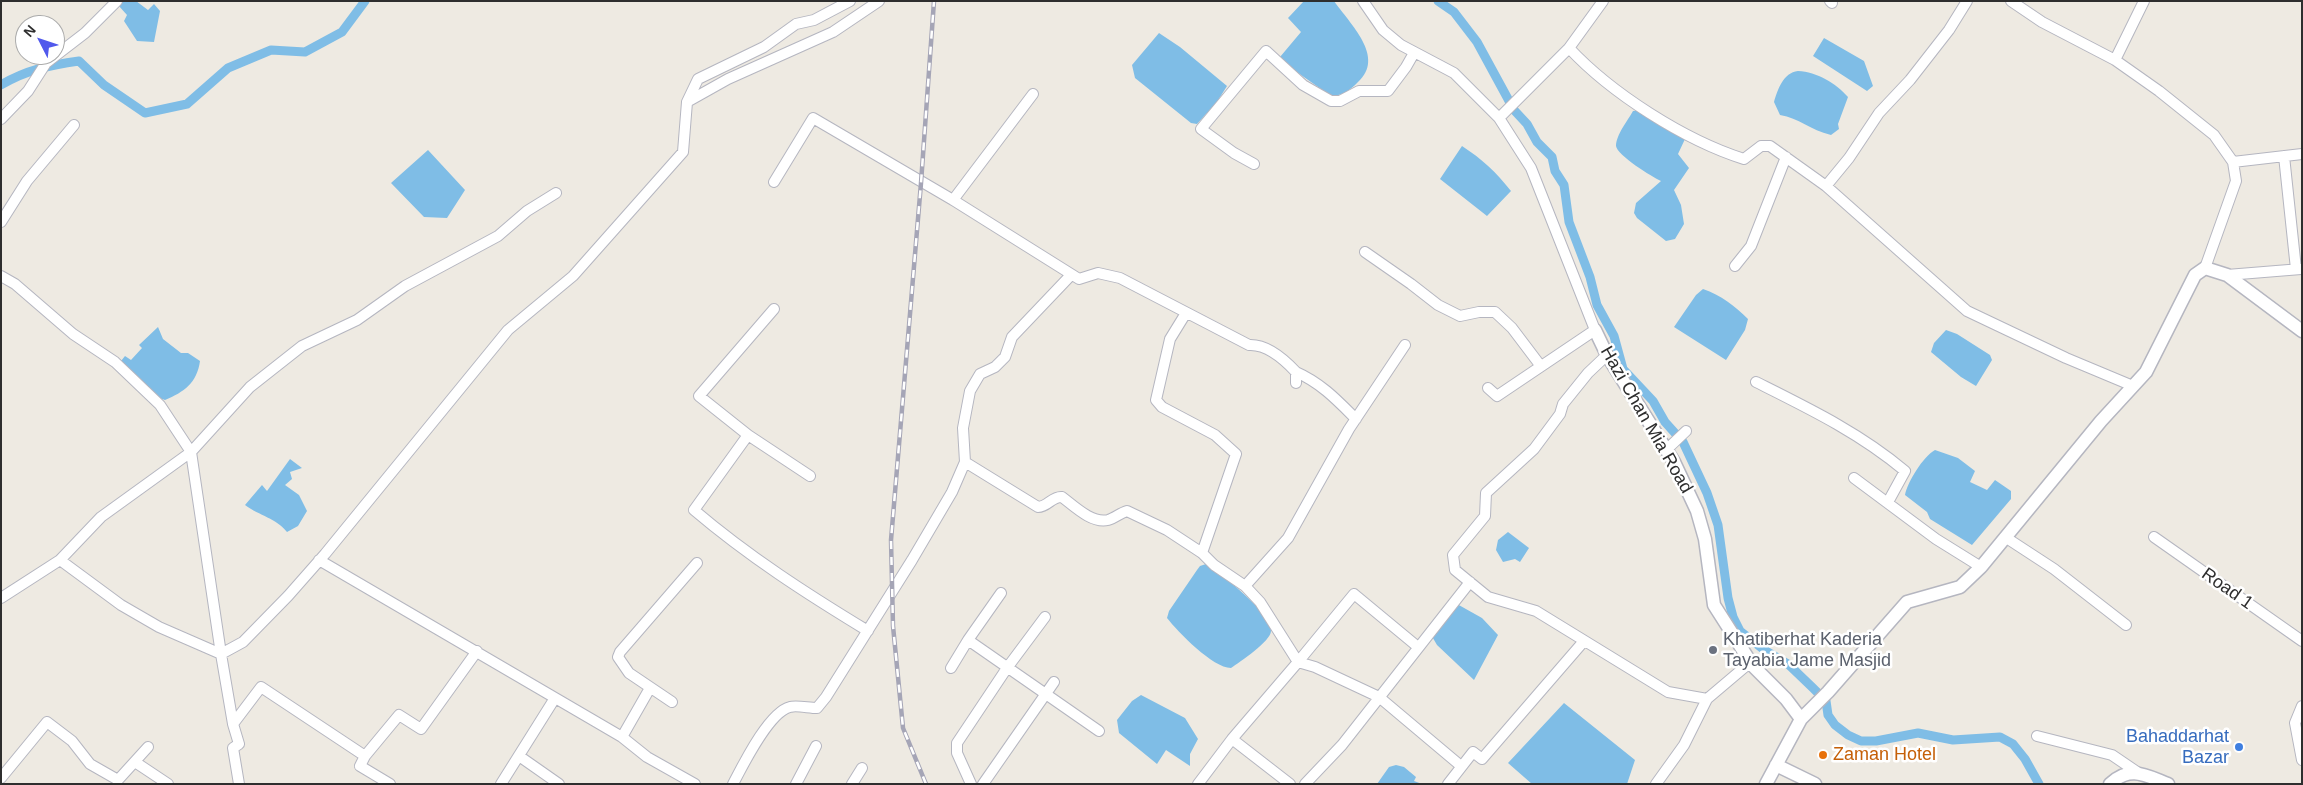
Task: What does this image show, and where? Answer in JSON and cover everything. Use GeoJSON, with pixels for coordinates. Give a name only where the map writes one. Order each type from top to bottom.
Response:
{"type":"FeatureCollection","features":[{"type":"Feature","properties":{"kind":"street"},"geometry":{"type":"LineString","coordinates":[[1,119],[28,91],[46,62],[85,33],[117,1]]}},
{"type":"Feature","properties":{"kind":"street"},"geometry":{"type":"LineString","coordinates":[[221,654],[244,642],[319,560],[508,330],[573,276],[683,152],[687,102],[698,79],[764,47],[796,24],[814,20],[850,1]]}},
{"type":"Feature","properties":{"kind":"street"},"geometry":{"type":"LineString","coordinates":[[687,102],[728,79],[833,32],[879,1]]}},
{"type":"Feature","properties":{"kind":"street"},"geometry":{"type":"LineString","coordinates":[[1363,1],[1383,30],[1414,53],[1454,73],[1499,118],[1531,168],[1595,330],[1540,365],[1497,396],[1488,388]]}},
{"type":"Feature","properties":{"kind":"street"},"geometry":{"type":"LineString","coordinates":[[1499,118],[1569,48],[1603,1]]}},
{"type":"Feature","properties":{"kind":"street"},"geometry":{"type":"LineString","coordinates":[[1826,186],[1854,151],[1879,113],[1910,80],[1950,30],[1967,1]]}},
{"type":"Feature","properties":{"kind":"street"},"geometry":{"type":"LineString","coordinates":[[1766,784],[1800,719],[1828,692],[1907,602],[1960,587],[1981,567],[2005,536],[2146,372],[2195,274],[2206,268],[2236,181],[2233,162],[2214,135],[2159,91],[2115,60],[2042,22],[2011,1]]}},
{"type":"Feature","properties":{"kind":"street"},"geometry":{"type":"LineString","coordinates":[[2115,60],[2144,1]]}},
{"type":"Feature","properties":{"kind":"street"},"geometry":{"type":"LineString","coordinates":[[1569,48],[1608,84],[1635,103],[1698,140],[1744,159],[1761,146],[1766,146],[1786,158],[1826,186],[1967,311],[2066,358],[2133,386]]}},
{"type":"Feature","properties":{"kind":"street"},"geometry":{"type":"LineString","coordinates":[[1254,164],[1234,153],[1201,128],[1266,51],[1303,84],[1331,102],[1340,101],[1359,91],[1388,91],[1414,53]]}},
{"type":"Feature","properties":{"kind":"street"},"geometry":{"type":"LineString","coordinates":[[954,200],[1033,94]]}},
{"type":"Feature","properties":{"kind":"street"},"geometry":{"type":"LineString","coordinates":[[774,182],[813,118],[954,200],[1080,280],[1098,273],[1120,278],[1249,345],[1259,344],[1288,363],[1296,372],[1313,379],[1328,390],[1356,419]]}},
{"type":"Feature","properties":{"kind":"street"},"geometry":{"type":"LineString","coordinates":[[1,222],[27,181],[74,124]]}},
{"type":"Feature","properties":{"kind":"street"},"geometry":{"type":"LineString","coordinates":[[2233,162],[2302,154]]}},
{"type":"Feature","properties":{"kind":"street"},"geometry":{"type":"LineString","coordinates":[[2227,276],[2299,269],[2284,156]]}},
{"type":"Feature","properties":{"kind":"street"},"geometry":{"type":"LineString","coordinates":[[1735,266],[1751,246],[1786,158]]}},
{"type":"Feature","properties":{"kind":"street"},"geometry":{"type":"LineString","coordinates":[[1,598],[60,560],[101,517],[191,452],[250,387],[302,346],[357,320],[405,286],[498,236],[527,211],[556,193]]}},
{"type":"Feature","properties":{"kind":"street"},"geometry":{"type":"LineString","coordinates":[[1365,252],[1438,305],[1460,316],[1478,312],[1495,312],[1512,328],[1540,365]]}},
{"type":"Feature","properties":{"kind":"street"},"geometry":{"type":"LineString","coordinates":[[2206,268],[2227,276],[2302,331]]}},
{"type":"Feature","properties":{"kind":"street"},"geometry":{"type":"LineString","coordinates":[[733,784],[747,756],[779,712],[791,706],[805,709],[817,708],[868,631],[932,526],[965,462],[963,428],[970,391],[980,374],[995,367],[1005,357],[1012,337],[1071,275]]}},
{"type":"Feature","properties":{"kind":"street"},"geometry":{"type":"LineString","coordinates":[[1,276],[15,284],[74,334],[115,362],[160,405],[191,452],[221,654],[233,724],[239,744],[233,748],[240,784]]}},
{"type":"Feature","properties":{"kind":"street"},"geometry":{"type":"LineString","coordinates":[[774,309],[699,396],[748,435],[810,476]]}},
{"type":"Feature","properties":{"kind":"street"},"geometry":{"type":"LineString","coordinates":[[1186,313],[1170,339],[1156,400],[1162,407],[1215,435],[1236,454],[1202,553]]}},
{"type":"Feature","properties":{"kind":"street","name":"Hazi Chan Mia Road"},"geometry":{"type":"LineString","coordinates":[[1595,330],[1607,355],[1666,450],[1697,511],[1705,539],[1714,605],[1753,666],[1786,699],[1800,719]]}},
{"type":"Feature","properties":{"kind":"street"},"geometry":{"type":"LineString","coordinates":[[1245,586],[1288,538],[1356,419],[1405,345]]}},
{"type":"Feature","properties":{"kind":"street"},"geometry":{"type":"LineString","coordinates":[[1607,355],[1588,373],[1563,404],[1560,414],[1534,449],[1486,493],[1485,516],[1453,555],[1455,570],[1488,597],[1536,611],[1668,692],[1707,699]]}},
{"type":"Feature","properties":{"kind":"street"},"geometry":{"type":"LineString","coordinates":[[1296,372],[1296,384]]}},
{"type":"Feature","properties":{"kind":"street"},"geometry":{"type":"LineString","coordinates":[[1756,382],[1816,412],[1861,438],[1905,471],[1888,502]]}},
{"type":"Feature","properties":{"kind":"street"},"geometry":{"type":"LineString","coordinates":[[1666,450],[1686,431]]}},
{"type":"Feature","properties":{"kind":"street"},"geometry":{"type":"LineString","coordinates":[[748,435],[694,510],[733,543],[767,567],[868,631]]}},
{"type":"Feature","properties":{"kind":"street"},"geometry":{"type":"LineString","coordinates":[[965,462],[1038,507],[1043,507],[1059,496],[1085,514],[1103,521],[1111,520],[1127,511],[1167,530],[1202,553],[1214,565],[1245,586],[1260,602],[1298,662],[1315,667],[1379,697],[1461,766]]}},
{"type":"Feature","properties":{"kind":"street"},"geometry":{"type":"LineString","coordinates":[[1854,478],[1936,539],[1981,567]]}},
{"type":"Feature","properties":{"kind":"street"},"geometry":{"type":"LineString","coordinates":[[2005,536],[2054,569],[2126,625]]}},
{"type":"Feature","properties":{"kind":"street","name":"Road 1"},"geometry":{"type":"LineString","coordinates":[[2154,537],[2302,641]]}},
{"type":"Feature","properties":{"kind":"street"},"geometry":{"type":"LineString","coordinates":[[60,560],[121,605],[159,627],[221,654]]}},
{"type":"Feature","properties":{"kind":"street"},"geometry":{"type":"LineString","coordinates":[[319,560],[622,737],[647,757],[695,784]]}},
{"type":"Feature","properties":{"kind":"street"},"geometry":{"type":"LineString","coordinates":[[672,702],[650,688],[621,664],[618,658],[620,652],[697,563]]}},
{"type":"Feature","properties":{"kind":"street"},"geometry":{"type":"LineString","coordinates":[[1305,784],[1342,745],[1470,582]]}},
{"type":"Feature","properties":{"kind":"street"},"geometry":{"type":"LineString","coordinates":[[951,668],[1001,593]]}},
{"type":"Feature","properties":{"kind":"street"},"geometry":{"type":"LineString","coordinates":[[1198,784],[1232,739],[1354,594],[1418,647]]}},
{"type":"Feature","properties":{"kind":"street"},"geometry":{"type":"LineString","coordinates":[[970,784],[957,753],[957,743],[1007,668],[1045,617]]}},
{"type":"Feature","properties":{"kind":"street"},"geometry":{"type":"LineString","coordinates":[[968,640],[1099,731]]}},
{"type":"Feature","properties":{"kind":"street"},"geometry":{"type":"LineString","coordinates":[[1448,784],[1473,752],[1482,759],[1584,641]]}},
{"type":"Feature","properties":{"kind":"street"},"geometry":{"type":"LineString","coordinates":[[390,784],[360,766],[365,756],[399,715],[421,729],[476,651]]}},
{"type":"Feature","properties":{"kind":"street"},"geometry":{"type":"LineString","coordinates":[[1656,784],[1684,745],[1707,699],[1746,666],[1753,666]]}},
{"type":"Feature","properties":{"kind":"street"},"geometry":{"type":"LineString","coordinates":[[983,784],[1054,682]]}},
{"type":"Feature","properties":{"kind":"street"},"geometry":{"type":"LineString","coordinates":[[233,724],[262,687],[365,756]]}},
{"type":"Feature","properties":{"kind":"street"},"geometry":{"type":"LineString","coordinates":[[622,737],[650,688]]}},
{"type":"Feature","properties":{"kind":"street"},"geometry":{"type":"LineString","coordinates":[[501,784],[555,698]]}},
{"type":"Feature","properties":{"kind":"street"},"geometry":{"type":"LineString","coordinates":[[2302,706],[2295,723],[2302,760]]}},
{"type":"Feature","properties":{"kind":"street"},"geometry":{"type":"LineString","coordinates":[[5,784],[1,779],[47,722],[72,741],[90,764],[118,780],[148,747]]}},
{"type":"Feature","properties":{"kind":"street"},"geometry":{"type":"LineString","coordinates":[[2037,736],[2112,755],[2137,772],[2168,784]]}},
{"type":"Feature","properties":{"kind":"street"},"geometry":{"type":"LineString","coordinates":[[1232,739],[1290,784]]}},
{"type":"Feature","properties":{"kind":"street"},"geometry":{"type":"LineString","coordinates":[[796,784],[816,746]]}},
{"type":"Feature","properties":{"kind":"street"},"geometry":{"type":"LineString","coordinates":[[519,756],[559,784]]}},
{"type":"Feature","properties":{"kind":"street"},"geometry":{"type":"LineString","coordinates":[[134,762],[168,784]]}},
{"type":"Feature","properties":{"kind":"street"},"geometry":{"type":"LineString","coordinates":[[1776,765],[1815,784]]}},
{"type":"Feature","properties":{"kind":"street"},"geometry":{"type":"LineString","coordinates":[[852,784],[862,768]]}},
{"type":"Feature","properties":{"kind":"street"},"geometry":{"type":"LineString","coordinates":[[2110,784],[2118,776],[2137,772]]}},
{"type":"Feature","properties":{"kind":"water"},"geometry":{"type":"Polygon","coordinates":[[[123,1],[136,1],[148,10],[154,4],[160,11],[154,42],[137,41],[124,21],[127,15],[118,5],[123,1]]]}},
{"type":"Feature","properties":{"kind":"water"},"geometry":{"type":"Polygon","coordinates":[[[1304,1],[1334,1],[1356,30],[1367,51],[1368,62],[1366,72],[1355,85],[1343,94],[1331,96],[1281,61],[1280,57],[1301,32],[1288,18],[1304,1]]]}},
{"type":"Feature","properties":{"kind":"water"},"geometry":{"type":"Polygon","coordinates":[[[1159,33],[1180,47],[1227,86],[1217,102],[1197,124],[1191,123],[1135,78],[1132,65],[1159,33]]]}},
{"type":"Feature","properties":{"kind":"water"},"geometry":{"type":"Polygon","coordinates":[[[1824,38],[1864,61],[1873,86],[1867,91],[1813,56],[1824,38]]]}},
{"type":"Feature","properties":{"kind":"water"},"geometry":{"type":"Polygon","coordinates":[[[1798,71],[1826,79],[1848,97],[1838,124],[1839,129],[1831,135],[1780,115],[1774,102],[1777,92],[1788,75],[1798,71]]]}},
{"type":"Feature","properties":{"kind":"water"},"geometry":{"type":"Polygon","coordinates":[[[1642,110],[1685,139],[1678,154],[1689,168],[1674,190],[1681,205],[1684,224],[1675,239],[1666,241],[1637,218],[1634,213],[1636,203],[1661,181],[1628,160],[1616,146],[1620,132],[1633,111],[1642,110]]]}},
{"type":"Feature","properties":{"kind":"water"},"geometry":{"type":"Polygon","coordinates":[[[1462,146],[1488,166],[1511,191],[1487,216],[1440,179],[1462,146]]]}},
{"type":"Feature","properties":{"kind":"water"},"geometry":{"type":"Polygon","coordinates":[[[428,150],[465,190],[447,218],[424,217],[391,183],[428,150]]]}},
{"type":"Feature","properties":{"kind":"water"},"geometry":{"type":"Polygon","coordinates":[[[1703,289],[1727,301],[1748,319],[1745,330],[1726,360],[1674,327],[1696,295],[1703,289]]]}},
{"type":"Feature","properties":{"kind":"water"},"geometry":{"type":"Polygon","coordinates":[[[158,327],[163,339],[181,353],[188,353],[200,361],[193,381],[184,390],[165,400],[154,396],[121,361],[125,356],[131,360],[142,348],[139,345],[158,327]]]}},
{"type":"Feature","properties":{"kind":"water"},"geometry":{"type":"Polygon","coordinates":[[[1946,330],[1957,334],[1990,355],[1992,360],[1976,386],[1961,377],[1931,352],[1934,343],[1946,330]]]}},
{"type":"Feature","properties":{"kind":"water"},"geometry":{"type":"Polygon","coordinates":[[[1935,450],[1958,458],[1975,471],[1970,482],[1987,490],[1995,480],[2011,491],[2011,499],[1972,545],[1930,519],[1927,512],[1905,495],[1909,483],[1917,470],[1930,453],[1935,450]]]}},
{"type":"Feature","properties":{"kind":"water"},"geometry":{"type":"Polygon","coordinates":[[[290,459],[302,468],[290,472],[292,479],[285,485],[299,495],[307,511],[298,526],[287,532],[278,523],[245,505],[262,485],[267,491],[290,459]]]}},
{"type":"Feature","properties":{"kind":"water"},"geometry":{"type":"Polygon","coordinates":[[[1508,532],[1529,548],[1520,562],[1515,559],[1503,562],[1496,550],[1498,540],[1508,532]]]}},
{"type":"Feature","properties":{"kind":"water"},"geometry":{"type":"Polygon","coordinates":[[[1206,564],[1233,584],[1255,604],[1269,623],[1271,631],[1261,646],[1231,668],[1215,662],[1206,656],[1187,640],[1167,618],[1169,611],[1197,570],[1200,566],[1206,564]]]}},
{"type":"Feature","properties":{"kind":"water"},"geometry":{"type":"Polygon","coordinates":[[[1457,604],[1482,618],[1498,635],[1474,680],[1437,645],[1430,633],[1457,604]]]}},
{"type":"Feature","properties":{"kind":"water"},"geometry":{"type":"Polygon","coordinates":[[[1141,695],[1185,718],[1198,739],[1190,754],[1190,766],[1166,750],[1157,764],[1119,733],[1117,720],[1132,701],[1141,695]]]}},
{"type":"Feature","properties":{"kind":"water"},"geometry":{"type":"Polygon","coordinates":[[[1564,703],[1635,760],[1627,784],[1532,784],[1508,763],[1564,703]]]}},
{"type":"Feature","properties":{"kind":"water"},"geometry":{"type":"Polygon","coordinates":[[[1396,765],[1404,767],[1416,777],[1414,781],[1422,784],[1377,784],[1389,767],[1396,765]]]}},
{"type":"Feature","properties":{"kind":"waterway"},"geometry":{"type":"LineString","coordinates":[[1,85],[20,75],[38,69],[79,61],[104,85],[145,113],[187,104],[228,68],[271,50],[305,52],[342,32],[365,1]]}},
{"type":"Feature","properties":{"kind":"waterway"},"geometry":{"type":"LineString","coordinates":[[1438,1],[1454,12],[1477,42],[1514,110],[1527,124],[1537,142],[1552,157],[1555,171],[1564,185],[1569,222],[1590,277],[1597,305],[1614,336],[1623,369],[1653,401],[1665,422],[1683,442],[1707,493],[1718,525],[1728,598],[1733,617],[1740,631],[1763,649],[1788,664],[1813,688],[1826,701],[1828,715],[1835,725],[1848,735],[1861,741],[1876,741],[1918,733],[1953,740],[2000,737],[2013,744],[2025,759],[2039,784]]}},
{"type":"Feature","properties":{"kind":"railway"},"geometry":{"type":"LineString","coordinates":[[926,784],[903,728],[893,626],[891,540],[921,183],[934,1]]}},
{"type":"Feature","properties":{"kind":"place","name":"Khatiberhat Kaderia Tayabia Jame Masjid"},"geometry":{"type":"Point","coordinates":[1713,650]}},
{"type":"Feature","properties":{"kind":"place","name":"Bahaddarhat Bazar"},"geometry":{"type":"Point","coordinates":[2239,747]}},
{"type":"Feature","properties":{"kind":"place","name":"Zaman Hotel"},"geometry":{"type":"Point","coordinates":[1823,755]}}]}
